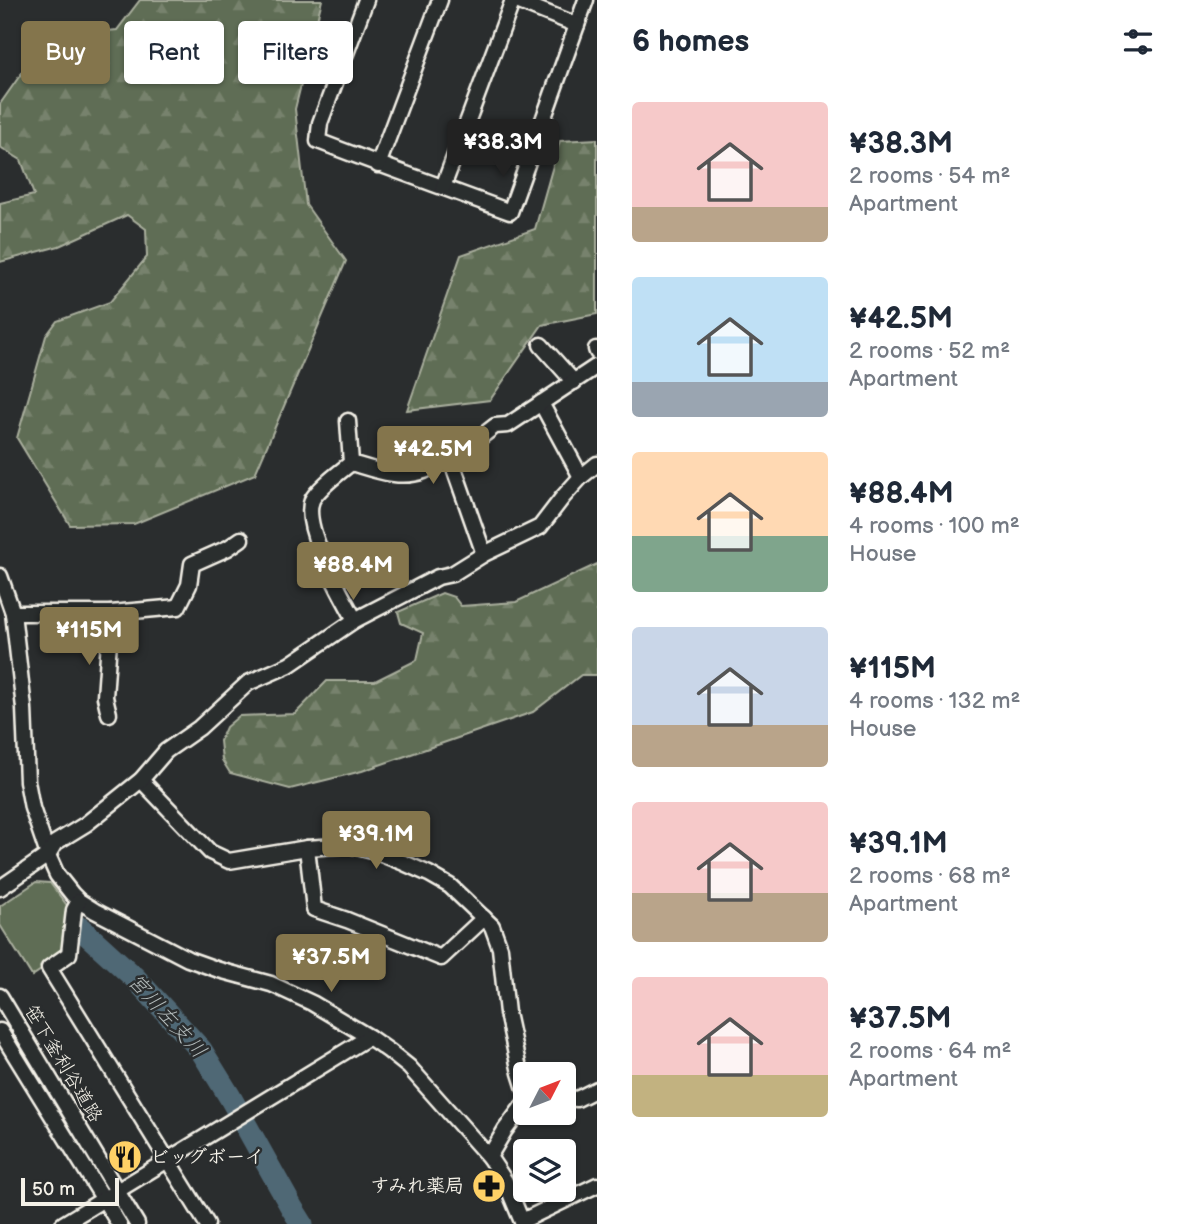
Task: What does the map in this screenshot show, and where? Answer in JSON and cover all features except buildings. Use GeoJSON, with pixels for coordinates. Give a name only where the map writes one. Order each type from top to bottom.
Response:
{"type":"FeatureCollection","features":[{"type":"Feature","properties":{"kind":"street"},"geometry":{"type":"LineString","coordinates":[[366,0],[320,123],[318,141],[510,212],[586,0]]}},
{"type":"Feature","properties":{"kind":"street"},"geometry":{"type":"LineString","coordinates":[[378,165],[440,0]]}},
{"type":"Feature","properties":{"kind":"street"},"geometry":{"type":"LineString","coordinates":[[443,187],[514,0],[577,25]]}},
{"type":"Feature","properties":{"kind":"street"},"geometry":{"type":"LineString","coordinates":[[541,345],[574,382]]}},
{"type":"Feature","properties":{"kind":"street"},"geometry":{"type":"LineString","coordinates":[[351,463],[399,476],[422,472],[451,460],[495,426],[508,425],[597,366]]}},
{"type":"Feature","properties":{"kind":"street"},"geometry":{"type":"LineString","coordinates":[[541,403],[581,477]]}},
{"type":"Feature","properties":{"kind":"street"},"geometry":{"type":"LineString","coordinates":[[348,421],[351,463]]}},
{"type":"Feature","properties":{"kind":"street"},"geometry":{"type":"LineString","coordinates":[[451,460],[484,554]]}},
{"type":"Feature","properties":{"kind":"street"},"geometry":{"type":"LineString","coordinates":[[351,463],[313,498],[309,511],[321,556],[355,620]]}},
{"type":"Feature","properties":{"kind":"street"},"geometry":{"type":"LineString","coordinates":[[0,888],[48,855],[55,843],[86,824],[141,780],[166,751],[199,728],[248,683],[289,665],[355,620],[438,577],[452,574],[484,554],[540,527],[581,477],[597,464]]}},
{"type":"Feature","properties":{"kind":"street"},"geometry":{"type":"LineString","coordinates":[[13,613],[111,613],[178,607],[189,584],[192,564],[228,548],[241,539]]}},
{"type":"Feature","properties":{"kind":"street"},"geometry":{"type":"LineString","coordinates":[[0,576],[13,613],[24,708],[27,781],[32,808],[57,875],[79,901],[188,959],[271,984],[312,1003],[369,1037],[410,1067],[489,1157],[505,1181],[523,1222],[597,1185]]}},
{"type":"Feature","properties":{"kind":"street"},"geometry":{"type":"LineString","coordinates":[[109,714],[105,697],[111,613]]}},
{"type":"Feature","properties":{"kind":"street"},"geometry":{"type":"LineString","coordinates":[[141,780],[210,852],[229,861],[307,848],[350,845],[404,863],[450,886],[492,926],[500,948],[507,1013],[518,1062]]}},
{"type":"Feature","properties":{"kind":"street"},"geometry":{"type":"LineString","coordinates":[[307,848],[314,909],[441,958],[484,918]]}},
{"type":"Feature","properties":{"kind":"street"},"geometry":{"type":"LineString","coordinates":[[79,901],[74,910],[69,954],[49,968],[206,1224]]}},
{"type":"Feature","properties":{"kind":"street","name":"笹下釜利谷道路"},"geometry":{"type":"LineString","coordinates":[[0,996],[110,1195],[119,1224]]}},
{"type":"Feature","properties":{"kind":"street","name":"笹下釜利谷道路"},"geometry":{"type":"LineString","coordinates":[[0,1031],[110,1195],[137,1224]]}},
{"type":"Feature","properties":{"kind":"street"},"geometry":{"type":"LineString","coordinates":[[63,1224],[369,1037]]}},
{"type":"Feature","properties":{"kind":"street"},"geometry":{"type":"LineString","coordinates":[[576,1099],[597,1088]]}},
{"type":"Feature","properties":{"kind":"street"},"geometry":{"type":"LineString","coordinates":[[489,1157],[513,1120]]}},
{"type":"Feature","properties":{"kind":"green space"},"geometry":{"type":"Polygon","coordinates":[[[140,0],[322,0],[317,21],[238,21],[238,84],[301,84],[295,109],[306,205],[346,261],[255,474],[134,524],[70,525],[17,438],[46,336],[57,321],[110,302],[147,257],[146,229],[127,215],[59,246],[0,262],[0,203],[34,195],[21,160],[0,147],[0,104],[21,74],[21,84],[110,84],[110,31],[117,30],[140,0]]]}},
{"type":"Feature","properties":{"kind":"green space"},"geometry":{"type":"Polygon","coordinates":[[[597,139],[597,314],[542,325],[490,400],[407,410],[461,255],[535,229],[560,141],[597,139]]]}},
{"type":"Feature","properties":{"kind":"green space"},"geometry":{"type":"Polygon","coordinates":[[[597,564],[597,675],[581,675],[533,712],[362,771],[290,789],[230,773],[222,760],[220,741],[226,727],[239,716],[295,714],[327,681],[375,681],[417,660],[423,633],[401,623],[398,612],[442,593],[454,597],[461,606],[516,602],[597,564]]]}},
{"type":"Feature","properties":{"kind":"green space"},"geometry":{"type":"Polygon","coordinates":[[[36,882],[50,883],[69,908],[64,955],[32,976],[0,925],[0,906],[36,882]]]}},
{"type":"Feature","properties":{"kind":"waterway","name":"宮川左支川"},"geometry":{"type":"LineString","coordinates":[[80,928],[135,978],[201,1050],[302,1224]]}},
{"type":"Feature","properties":{"kind":"place","name":"ビッグボーイ"},"geometry":{"type":"Point","coordinates":[125,1157]}},
{"type":"Feature","properties":{"kind":"place","name":"すみれ薬局"},"geometry":{"type":"Point","coordinates":[489,1186]}}]}
